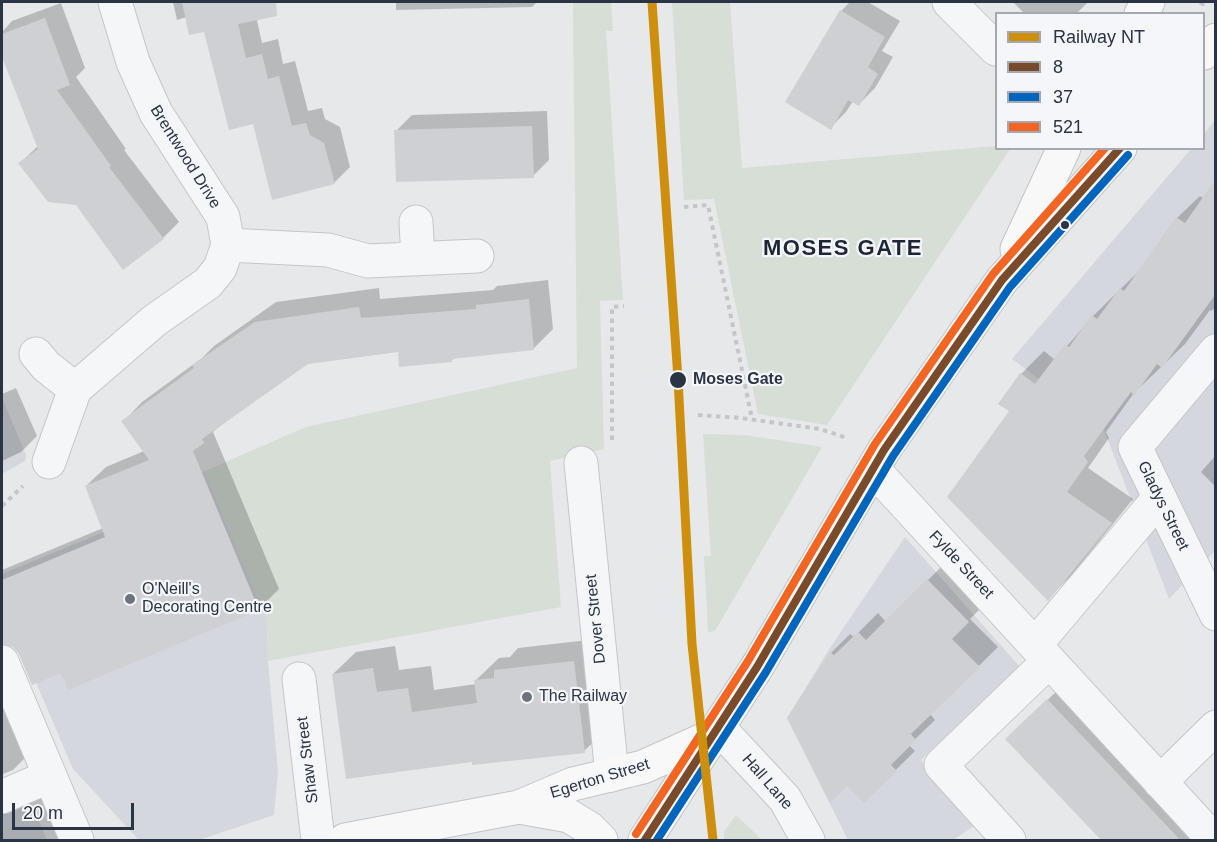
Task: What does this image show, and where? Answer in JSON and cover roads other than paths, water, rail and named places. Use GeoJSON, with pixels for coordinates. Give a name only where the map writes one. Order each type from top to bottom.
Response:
{"type":"FeatureCollection","features":[{"type":"Feature","properties":{"kind":"main road"},"geometry":{"type":"LineString","coordinates":[[1205,51],[1215,39]]}},
{"type":"Feature","properties":{"kind":"main road"},"geometry":{"type":"LineString","coordinates":[[1002,280],[1063,150]]}},
{"type":"Feature","properties":{"kind":"main road"},"geometry":{"type":"LineString","coordinates":[[645,840],[758,667],[879,460],[1002,280],[1118,150]]}},
{"type":"Feature","properties":{"kind":"main road","name":"Egerton Street"},"geometry":{"type":"LineString","coordinates":[[345,840],[519,807],[573,784],[643,767],[717,732]]}},
{"type":"Feature","properties":{"kind":"main road","name":"Egerton Street"},"geometry":{"type":"LineString","coordinates":[[519,807],[568,816],[589,828],[601,840]]}},
{"type":"Feature","properties":{"kind":"street","name":"Brentwood Drive"},"geometry":{"type":"LineString","coordinates":[[115,2],[133,62],[151,103],[223,217],[228,245]]}},
{"type":"Feature","properties":{"kind":"street"},"geometry":{"type":"LineString","coordinates":[[950,2],[995,48]]}},
{"type":"Feature","properties":{"kind":"street"},"geometry":{"type":"LineString","coordinates":[[416,222],[418,258]]}},
{"type":"Feature","properties":{"kind":"street"},"geometry":{"type":"LineString","coordinates":[[49,462],[75,389],[154,321],[208,283],[220,267],[228,245],[328,250],[368,261],[477,256]]}},
{"type":"Feature","properties":{"kind":"street","name":"Gladys Street"},"geometry":{"type":"LineString","coordinates":[[1215,351],[1135,447],[1215,614]]}},
{"type":"Feature","properties":{"kind":"street"},"geometry":{"type":"LineString","coordinates":[[36,354],[46,366],[75,389]]}},
{"type":"Feature","properties":{"kind":"street","name":"Fylde Street"},"geometry":{"type":"LineString","coordinates":[[879,460],[1042,653],[1214,840]]}},
{"type":"Feature","properties":{"kind":"street","name":"Dover Street"},"geometry":{"type":"LineString","coordinates":[[581,463],[612,775]]}},
{"type":"Feature","properties":{"kind":"street"},"geometry":{"type":"LineString","coordinates":[[1009,840],[941,765],[1042,653],[1159,498]]}},
{"type":"Feature","properties":{"kind":"street"},"geometry":{"type":"LineString","coordinates":[[2,662],[77,840]]}},
{"type":"Feature","properties":{"kind":"street","name":"Shaw Street"},"geometry":{"type":"LineString","coordinates":[[299,679],[318,840]]}},
{"type":"Feature","properties":{"kind":"street"},"geometry":{"type":"LineString","coordinates":[[1160,782],[1215,727]]}},
{"type":"Feature","properties":{"kind":"street","name":"Hall Lane"},"geometry":{"type":"LineString","coordinates":[[717,732],[785,799],[808,840]]}},
{"type":"Feature","properties":{"kind":"street"},"geometry":{"type":"LineString","coordinates":[[2,797],[50,776]]}},
{"type":"Feature","properties":{"kind":"rail line","name":"NT"},"geometry":{"type":"LineString","coordinates":[[652,2],[678,379],[692,644],[713,840]]}},
{"type":"Feature","properties":{"kind":"place","name":"Moses Gate"},"geometry":{"type":"Point","coordinates":[678,380]}},
{"type":"Feature","properties":{"kind":"place","name":"O'Neill's Decorating Centre"},"geometry":{"type":"Point","coordinates":[130,599]}},
{"type":"Feature","properties":{"kind":"place","name":"The Railway"},"geometry":{"type":"Point","coordinates":[527,697]}},
{"type":"Feature","properties":{"kind":"district","name":"MOSES GATE"},"geometry":{"type":"Point","coordinates":[843,249]}}]}
